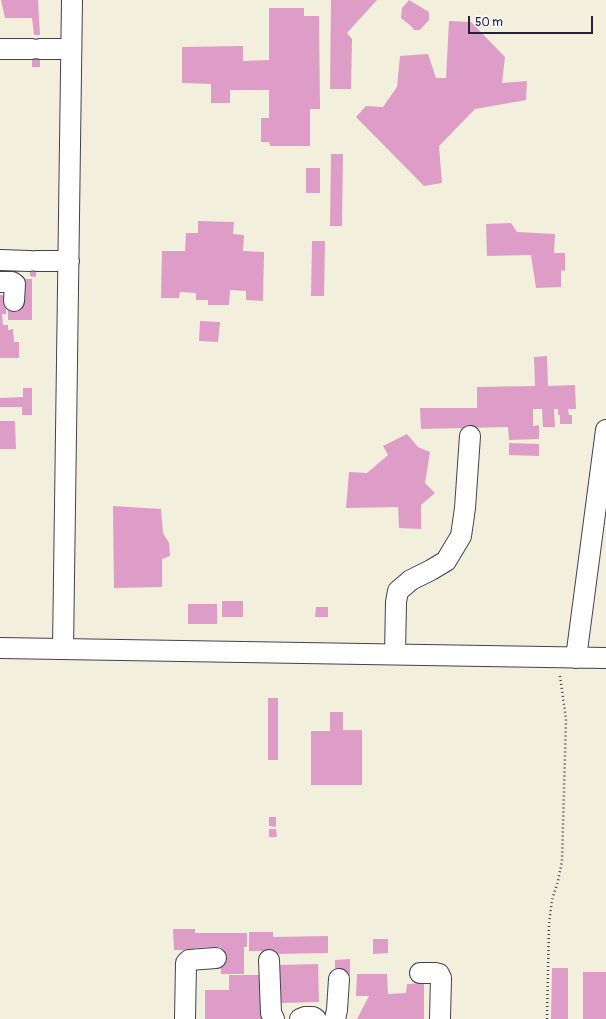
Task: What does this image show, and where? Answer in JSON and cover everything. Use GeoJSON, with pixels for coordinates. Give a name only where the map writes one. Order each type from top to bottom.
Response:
{"type":"FeatureCollection","features":[{"type":"Feature","properties":{"kind":"street"},"geometry":{"type":"LineString","coordinates":[[63,649],[72,0]]}},
{"type":"Feature","properties":{"kind":"street"},"geometry":{"type":"LineString","coordinates":[[0,49],[71,49]]}},
{"type":"Feature","properties":{"kind":"street"},"geometry":{"type":"LineString","coordinates":[[14,301],[15,284],[12,282],[1,282],[2,260],[69,261]]}},
{"type":"Feature","properties":{"kind":"street"},"geometry":{"type":"LineString","coordinates":[[566,657],[606,430]]}},
{"type":"Feature","properties":{"kind":"street"},"geometry":{"type":"LineString","coordinates":[[395,654],[396,602],[398,591],[411,580],[446,561],[460,536],[465,508],[470,436]]}},
{"type":"Feature","properties":{"kind":"street"},"geometry":{"type":"LineString","coordinates":[[0,648],[606,658]]}},
{"type":"Feature","properties":{"kind":"street"},"geometry":{"type":"LineString","coordinates":[[185,1019],[186,963],[189,960],[216,958]]}},
{"type":"Feature","properties":{"kind":"street"},"geometry":{"type":"LineString","coordinates":[[269,960],[271,1012],[274,1019]]}},
{"type":"Feature","properties":{"kind":"street"},"geometry":{"type":"LineString","coordinates":[[420,973],[435,973],[439,974],[441,978],[440,1019]]}},
{"type":"Feature","properties":{"kind":"street"},"geometry":{"type":"LineString","coordinates":[[335,1019],[339,979]]}},
{"type":"Feature","properties":{"kind":"street"},"geometry":{"type":"LineString","coordinates":[[300,1019],[305,1017],[313,1017],[316,1019]]}},
{"type":"Feature","properties":{"kind":"path"},"geometry":{"type":"LineString","coordinates":[[546,1019],[548,924],[552,900],[558,881],[562,860],[566,718],[566,657]]}},
{"type":"Feature","properties":{"kind":"building"},"geometry":{"type":"Polygon","coordinates":[[[1,0],[38,0],[40,35],[34,35],[32,18],[5,18],[1,0]]]}},
{"type":"Feature","properties":{"kind":"building"},"geometry":{"type":"Polygon","coordinates":[[[331,0],[377,0],[347,33],[352,39],[351,89],[330,89],[331,0]]]}},
{"type":"Feature","properties":{"kind":"building"},"geometry":{"type":"Polygon","coordinates":[[[409,0],[429,12],[429,20],[420,30],[414,30],[401,18],[402,8],[409,0]]]}},
{"type":"Feature","properties":{"kind":"building"},"geometry":{"type":"Polygon","coordinates":[[[269,8],[304,8],[304,16],[319,16],[320,109],[310,109],[310,146],[270,146],[269,142],[261,142],[261,118],[269,118],[269,90],[230,90],[230,103],[211,103],[211,84],[182,83],[182,47],[243,46],[243,61],[269,60],[269,8]]]}},
{"type":"Feature","properties":{"kind":"building"},"geometry":{"type":"Polygon","coordinates":[[[449,21],[471,22],[505,57],[502,83],[527,81],[526,100],[475,109],[439,146],[442,183],[424,186],[356,117],[366,106],[383,107],[397,87],[400,56],[428,54],[436,78],[446,78],[449,21]]]}},
{"type":"Feature","properties":{"kind":"building"},"geometry":{"type":"Polygon","coordinates":[[[32,39],[40,39],[40,67],[32,67],[32,39]]]}},
{"type":"Feature","properties":{"kind":"building"},"geometry":{"type":"Polygon","coordinates":[[[331,154],[343,154],[342,226],[330,226],[331,154]]]}},
{"type":"Feature","properties":{"kind":"building"},"geometry":{"type":"Polygon","coordinates":[[[306,168],[320,168],[320,193],[306,193],[306,168]]]}},
{"type":"Feature","properties":{"kind":"building"},"geometry":{"type":"Polygon","coordinates":[[[198,221],[234,222],[233,234],[244,235],[243,251],[264,252],[263,301],[246,300],[246,291],[230,290],[229,305],[208,305],[208,300],[196,300],[196,293],[180,292],[179,298],[161,298],[162,251],[185,251],[186,233],[198,233],[198,221]]]}},
{"type":"Feature","properties":{"kind":"building"},"geometry":{"type":"Polygon","coordinates":[[[511,223],[517,232],[555,234],[554,253],[565,253],[565,271],[561,270],[561,287],[536,288],[531,255],[487,256],[486,224],[511,223]]]}},
{"type":"Feature","properties":{"kind":"building"},"geometry":{"type":"Polygon","coordinates":[[[312,241],[325,241],[324,296],[311,296],[312,241]]]}},
{"type":"Feature","properties":{"kind":"building"},"geometry":{"type":"Polygon","coordinates":[[[30,254],[36,254],[36,277],[30,276],[30,254]]]}},
{"type":"Feature","properties":{"kind":"building"},"geometry":{"type":"Polygon","coordinates":[[[18,279],[32,279],[32,320],[8,320],[8,306],[18,279]]]}},
{"type":"Feature","properties":{"kind":"building"},"geometry":{"type":"Polygon","coordinates":[[[0,295],[6,295],[6,314],[2,314],[3,325],[8,325],[8,330],[13,329],[14,342],[19,342],[19,358],[0,358],[0,295]]]}},
{"type":"Feature","properties":{"kind":"building"},"geometry":{"type":"Polygon","coordinates":[[[200,321],[220,322],[218,342],[199,341],[200,321]]]}},
{"type":"Feature","properties":{"kind":"building"},"geometry":{"type":"Polygon","coordinates":[[[547,356],[548,386],[575,385],[576,409],[568,409],[569,415],[572,415],[572,424],[560,424],[558,409],[554,409],[555,427],[543,427],[542,409],[533,409],[533,426],[539,425],[539,439],[509,440],[508,427],[421,429],[420,408],[477,408],[477,387],[535,386],[534,357],[547,356]]]}},
{"type":"Feature","properties":{"kind":"building"},"geometry":{"type":"Polygon","coordinates":[[[23,388],[32,388],[32,415],[22,415],[22,407],[0,407],[0,398],[23,397],[23,388]]]}},
{"type":"Feature","properties":{"kind":"building"},"geometry":{"type":"Polygon","coordinates":[[[0,421],[15,421],[16,449],[0,449],[0,421]]]}},
{"type":"Feature","properties":{"kind":"building"},"geometry":{"type":"Polygon","coordinates":[[[407,434],[418,447],[430,452],[425,483],[435,493],[421,505],[421,529],[399,528],[398,507],[346,508],[349,472],[367,473],[388,455],[383,446],[407,434]]]}},
{"type":"Feature","properties":{"kind":"building"},"geometry":{"type":"Polygon","coordinates":[[[509,443],[539,444],[539,456],[509,455],[509,443]]]}},
{"type":"Feature","properties":{"kind":"building"},"geometry":{"type":"Polygon","coordinates":[[[113,506],[161,509],[163,533],[169,543],[170,556],[162,559],[162,587],[114,588],[113,506]]]}},
{"type":"Feature","properties":{"kind":"building"},"geometry":{"type":"Polygon","coordinates":[[[222,601],[243,601],[243,617],[222,617],[222,601]]]}},
{"type":"Feature","properties":{"kind":"building"},"geometry":{"type":"Polygon","coordinates":[[[188,604],[217,604],[217,624],[188,624],[188,604]]]}},
{"type":"Feature","properties":{"kind":"building"},"geometry":{"type":"Polygon","coordinates":[[[316,607],[328,607],[328,617],[315,617],[316,607]]]}},
{"type":"Feature","properties":{"kind":"building"},"geometry":{"type":"Polygon","coordinates":[[[268,698],[278,698],[278,760],[268,760],[268,698]]]}},
{"type":"Feature","properties":{"kind":"building"},"geometry":{"type":"Polygon","coordinates":[[[330,712],[343,712],[343,730],[362,730],[362,785],[311,785],[311,731],[330,731],[330,712]]]}},
{"type":"Feature","properties":{"kind":"building"},"geometry":{"type":"Polygon","coordinates":[[[269,817],[276,817],[276,827],[269,826],[269,817]]]}},
{"type":"Feature","properties":{"kind":"building"},"geometry":{"type":"Polygon","coordinates":[[[269,829],[276,829],[277,837],[269,837],[269,829]]]}},
{"type":"Feature","properties":{"kind":"building"},"geometry":{"type":"Polygon","coordinates":[[[173,929],[195,929],[195,933],[247,933],[247,947],[244,947],[244,974],[221,974],[221,947],[195,948],[195,950],[174,950],[173,929]]]}},
{"type":"Feature","properties":{"kind":"building"},"geometry":{"type":"Polygon","coordinates":[[[249,932],[273,932],[273,937],[328,936],[328,953],[273,954],[273,951],[249,951],[249,932]]]}},
{"type":"Feature","properties":{"kind":"building"},"geometry":{"type":"Polygon","coordinates":[[[373,939],[388,939],[388,953],[373,954],[373,939]]]}},
{"type":"Feature","properties":{"kind":"building"},"geometry":{"type":"Polygon","coordinates":[[[350,959],[350,976],[335,977],[335,960],[350,959]]]}},
{"type":"Feature","properties":{"kind":"building"},"geometry":{"type":"Polygon","coordinates":[[[318,964],[319,1002],[280,1003],[280,965],[318,964]]]}},
{"type":"Feature","properties":{"kind":"building"},"geometry":{"type":"Polygon","coordinates":[[[552,968],[568,968],[568,1019],[551,1019],[552,968]]]}},
{"type":"Feature","properties":{"kind":"building"},"geometry":{"type":"Polygon","coordinates":[[[583,972],[606,972],[606,1019],[583,1019],[583,972]]]}},
{"type":"Feature","properties":{"kind":"building"},"geometry":{"type":"Polygon","coordinates":[[[357,974],[387,974],[388,994],[406,993],[407,984],[424,983],[424,1019],[357,1019],[369,996],[356,996],[357,974]]]}},
{"type":"Feature","properties":{"kind":"building"},"geometry":{"type":"Polygon","coordinates":[[[229,975],[262,975],[262,1019],[205,1019],[205,990],[229,990],[229,975]]]}}]}
